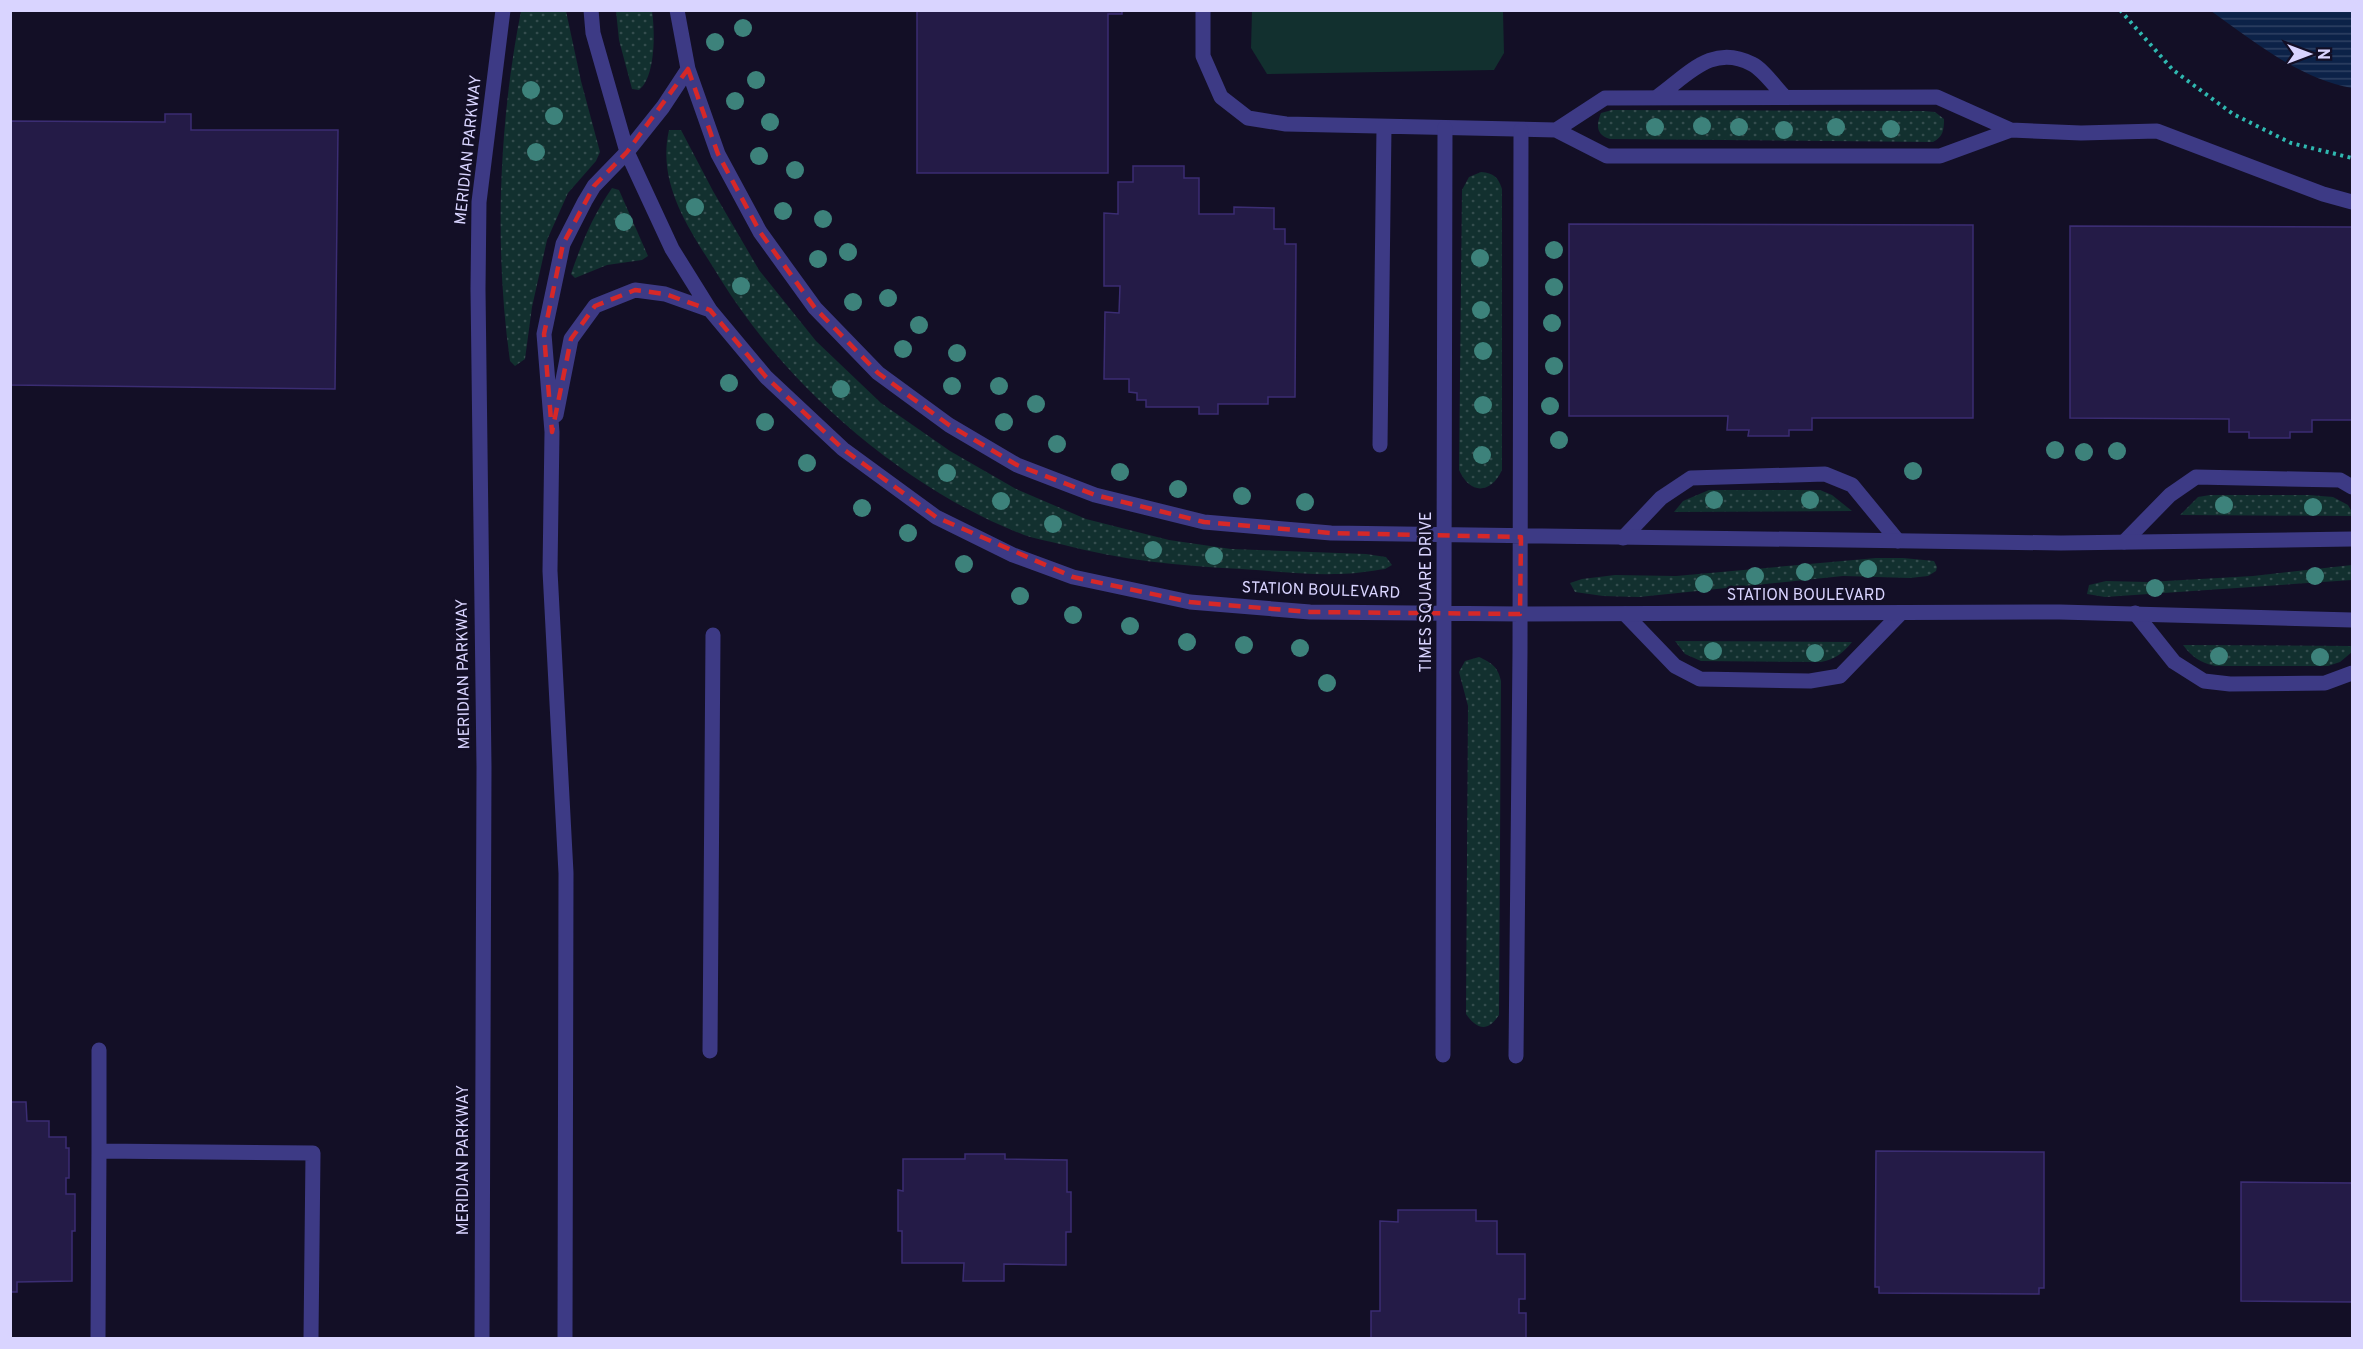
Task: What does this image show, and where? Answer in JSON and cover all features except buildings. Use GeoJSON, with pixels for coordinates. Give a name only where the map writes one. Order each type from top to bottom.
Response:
{"type":"FeatureCollection","features":[{"type":"Feature","properties":{"kind":"street","name":"MERIDIAN PARKWAY"},"geometry":{"type":"LineString","coordinates":[[482,1338],[484,767],[479,202],[503,10]]}},
{"type":"Feature","properties":{"kind":"street","name":"STATION BOULEVARD"},"geometry":{"type":"LineString","coordinates":[[591,10],[593,33],[627,152],[672,249],[710,310],[766,377],[843,449],[936,517],[1014,555],[1073,577],[1191,602],[1310,612],[2135,613],[2352,620]]}},
{"type":"Feature","properties":{"kind":"street"},"geometry":{"type":"LineString","coordinates":[[677,10],[688,69],[718,154],[760,232],[815,308],[878,373],[949,424],[1017,465],[1095,495],[1204,522],[1330,533],[1898,541],[2124,542],[2352,539]]}},
{"type":"Feature","properties":{"kind":"street"},"geometry":{"type":"LineString","coordinates":[[1203,10],[1203,56],[1221,97],[1248,118],[1286,124],[1556,130],[1607,156],[1941,156],[2011,130]]}},
{"type":"Feature","properties":{"kind":"street"},"geometry":{"type":"LineString","coordinates":[[1657,97],[1708,59],[1727,56],[1753,64],[1785,97]]}},
{"type":"Feature","properties":{"kind":"street"},"geometry":{"type":"LineString","coordinates":[[565,1338],[566,873],[550,571],[552,432],[544,334],[563,244],[594,186],[627,152],[663,107],[688,69]]}},
{"type":"Feature","properties":{"kind":"street"},"geometry":{"type":"LineString","coordinates":[[1556,130],[1605,98],[1937,97],[2011,130],[2081,133],[2157,131],[2323,194],[2352,202]]}},
{"type":"Feature","properties":{"kind":"street"},"geometry":{"type":"LineString","coordinates":[[1380,445],[1384,127]]}},
{"type":"Feature","properties":{"kind":"street","name":"TIMES SQUARE DRIVE"},"geometry":{"type":"LineString","coordinates":[[1443,1055],[1445,128]]}},
{"type":"Feature","properties":{"kind":"street"},"geometry":{"type":"LineString","coordinates":[[1516,1056],[1521,537],[1521,129]]}},
{"type":"Feature","properties":{"kind":"street"},"geometry":{"type":"LineString","coordinates":[[552,432],[571,339],[595,306],[635,290],[665,294],[710,310]]}},
{"type":"Feature","properties":{"kind":"street"},"geometry":{"type":"LineString","coordinates":[[1623,538],[1661,498],[1691,478],[1825,474],[1852,485],[1898,541]]}},
{"type":"Feature","properties":{"kind":"street"},"geometry":{"type":"LineString","coordinates":[[2124,542],[2170,495],[2196,477],[2340,480],[2352,487]]}},
{"type":"Feature","properties":{"kind":"street"},"geometry":{"type":"LineString","coordinates":[[1625,614],[1675,666],[1700,679],[1810,681],[1840,676],[1901,613]]}},
{"type":"Feature","properties":{"kind":"street"},"geometry":{"type":"LineString","coordinates":[[2135,613],[2174,662],[2204,681],[2230,684],[2325,683],[2352,673]]}},
{"type":"Feature","properties":{"kind":"street"},"geometry":{"type":"LineString","coordinates":[[710,1051],[713,635]]}},
{"type":"Feature","properties":{"kind":"street"},"geometry":{"type":"LineString","coordinates":[[98,1338],[99,1050]]}},
{"type":"Feature","properties":{"kind":"street"},"geometry":{"type":"LineString","coordinates":[[99,1151],[313,1153],[311,1338]]}},
{"type":"Feature","properties":{"kind":"path"},"geometry":{"type":"LineString","coordinates":[[2120,10],[2173,70],[2233,114],[2291,143],[2352,158]]}},
{"type":"Feature","properties":{"kind":"highlighted area"},"geometry":{"type":"Polygon","coordinates":[[[688,69],[718,154],[760,232],[815,308],[878,373],[949,425],[1017,465],[1095,495],[1204,522],[1331,533],[1521,537],[1520,614],[1310,612],[1190,602],[1073,577],[936,517],[843,449],[766,377],[710,310],[665,294],[635,290],[595,306],[571,339],[552,432],[544,334],[563,244],[594,186],[627,152],[688,69]]]}},
{"type":"Feature","properties":{"kind":"green space"},"geometry":{"type":"Polygon","coordinates":[[[521,11],[566,11],[581,81],[600,152],[596,161],[568,193],[547,240],[532,307],[525,359],[515,366],[510,361],[505,318],[501,186],[508,97],[521,11]]]}},
{"type":"Feature","properties":{"kind":"green space"},"geometry":{"type":"Polygon","coordinates":[[[616,11],[652,11],[653,53],[649,75],[639,90],[632,89],[619,40],[616,11]]]}},
{"type":"Feature","properties":{"kind":"green space"},"geometry":{"type":"Polygon","coordinates":[[[1252,11],[1503,11],[1504,53],[1494,70],[1267,74],[1251,48],[1252,11]]]}},
{"type":"Feature","properties":{"kind":"green space"},"geometry":{"type":"Polygon","coordinates":[[[1612,110],[1924,111],[1935,112],[1944,119],[1944,123],[1941,135],[1933,142],[1610,139],[1602,135],[1598,129],[1598,122],[1601,113],[1612,110]]]}},
{"type":"Feature","properties":{"kind":"green space"},"geometry":{"type":"Polygon","coordinates":[[[669,130],[681,130],[759,270],[816,341],[881,403],[950,451],[1016,489],[1086,519],[1169,540],[1231,549],[1366,554],[1386,557],[1392,565],[1385,569],[1356,573],[1314,574],[1195,566],[1128,558],[1083,550],[1024,535],[936,491],[894,463],[853,431],[780,359],[748,320],[699,245],[672,190],[666,151],[669,130]]]}},
{"type":"Feature","properties":{"kind":"green space"},"geometry":{"type":"Polygon","coordinates":[[[1481,172],[1495,176],[1502,189],[1502,470],[1492,484],[1481,488],[1469,484],[1459,470],[1462,190],[1469,177],[1481,172]]]}},
{"type":"Feature","properties":{"kind":"green space"},"geometry":{"type":"Polygon","coordinates":[[[612,188],[619,190],[648,256],[642,260],[607,265],[575,278],[571,274],[584,240],[599,208],[612,188]]]}},
{"type":"Feature","properties":{"kind":"green space"},"geometry":{"type":"Polygon","coordinates":[[[1709,490],[1820,490],[1832,495],[1852,511],[1674,512],[1683,501],[1709,490]]]}},
{"type":"Feature","properties":{"kind":"green space"},"geometry":{"type":"Polygon","coordinates":[[[2210,495],[2333,497],[2348,505],[2352,516],[2180,515],[2198,497],[2210,495]]]}},
{"type":"Feature","properties":{"kind":"green space"},"geometry":{"type":"Polygon","coordinates":[[[1876,558],[1934,561],[1937,567],[1936,571],[1928,576],[1910,578],[1843,576],[1639,597],[1603,596],[1575,592],[1570,583],[1582,579],[1615,575],[1676,576],[1876,558]]]}},
{"type":"Feature","properties":{"kind":"green space"},"geometry":{"type":"Polygon","coordinates":[[[2352,565],[2352,580],[2105,597],[2087,594],[2089,585],[2106,581],[2148,582],[2253,576],[2352,565]]]}},
{"type":"Feature","properties":{"kind":"green space"},"geometry":{"type":"Polygon","coordinates":[[[1675,641],[1852,642],[1839,655],[1821,662],[1701,661],[1685,654],[1675,641]]]}},
{"type":"Feature","properties":{"kind":"green space"},"geometry":{"type":"Polygon","coordinates":[[[2183,645],[2352,646],[2352,652],[2340,662],[2328,666],[2215,666],[2196,658],[2183,645]]]}},
{"type":"Feature","properties":{"kind":"green space"},"geometry":{"type":"Polygon","coordinates":[[[1479,657],[1494,666],[1501,681],[1499,1015],[1491,1024],[1482,1027],[1474,1023],[1466,1014],[1468,706],[1459,672],[1465,661],[1479,657]]]}},
{"type":"Feature","properties":{"kind":"water"},"geometry":{"type":"Polygon","coordinates":[[[2211,11],[2352,11],[2352,88],[2296,68],[2211,11]]]}}]}
